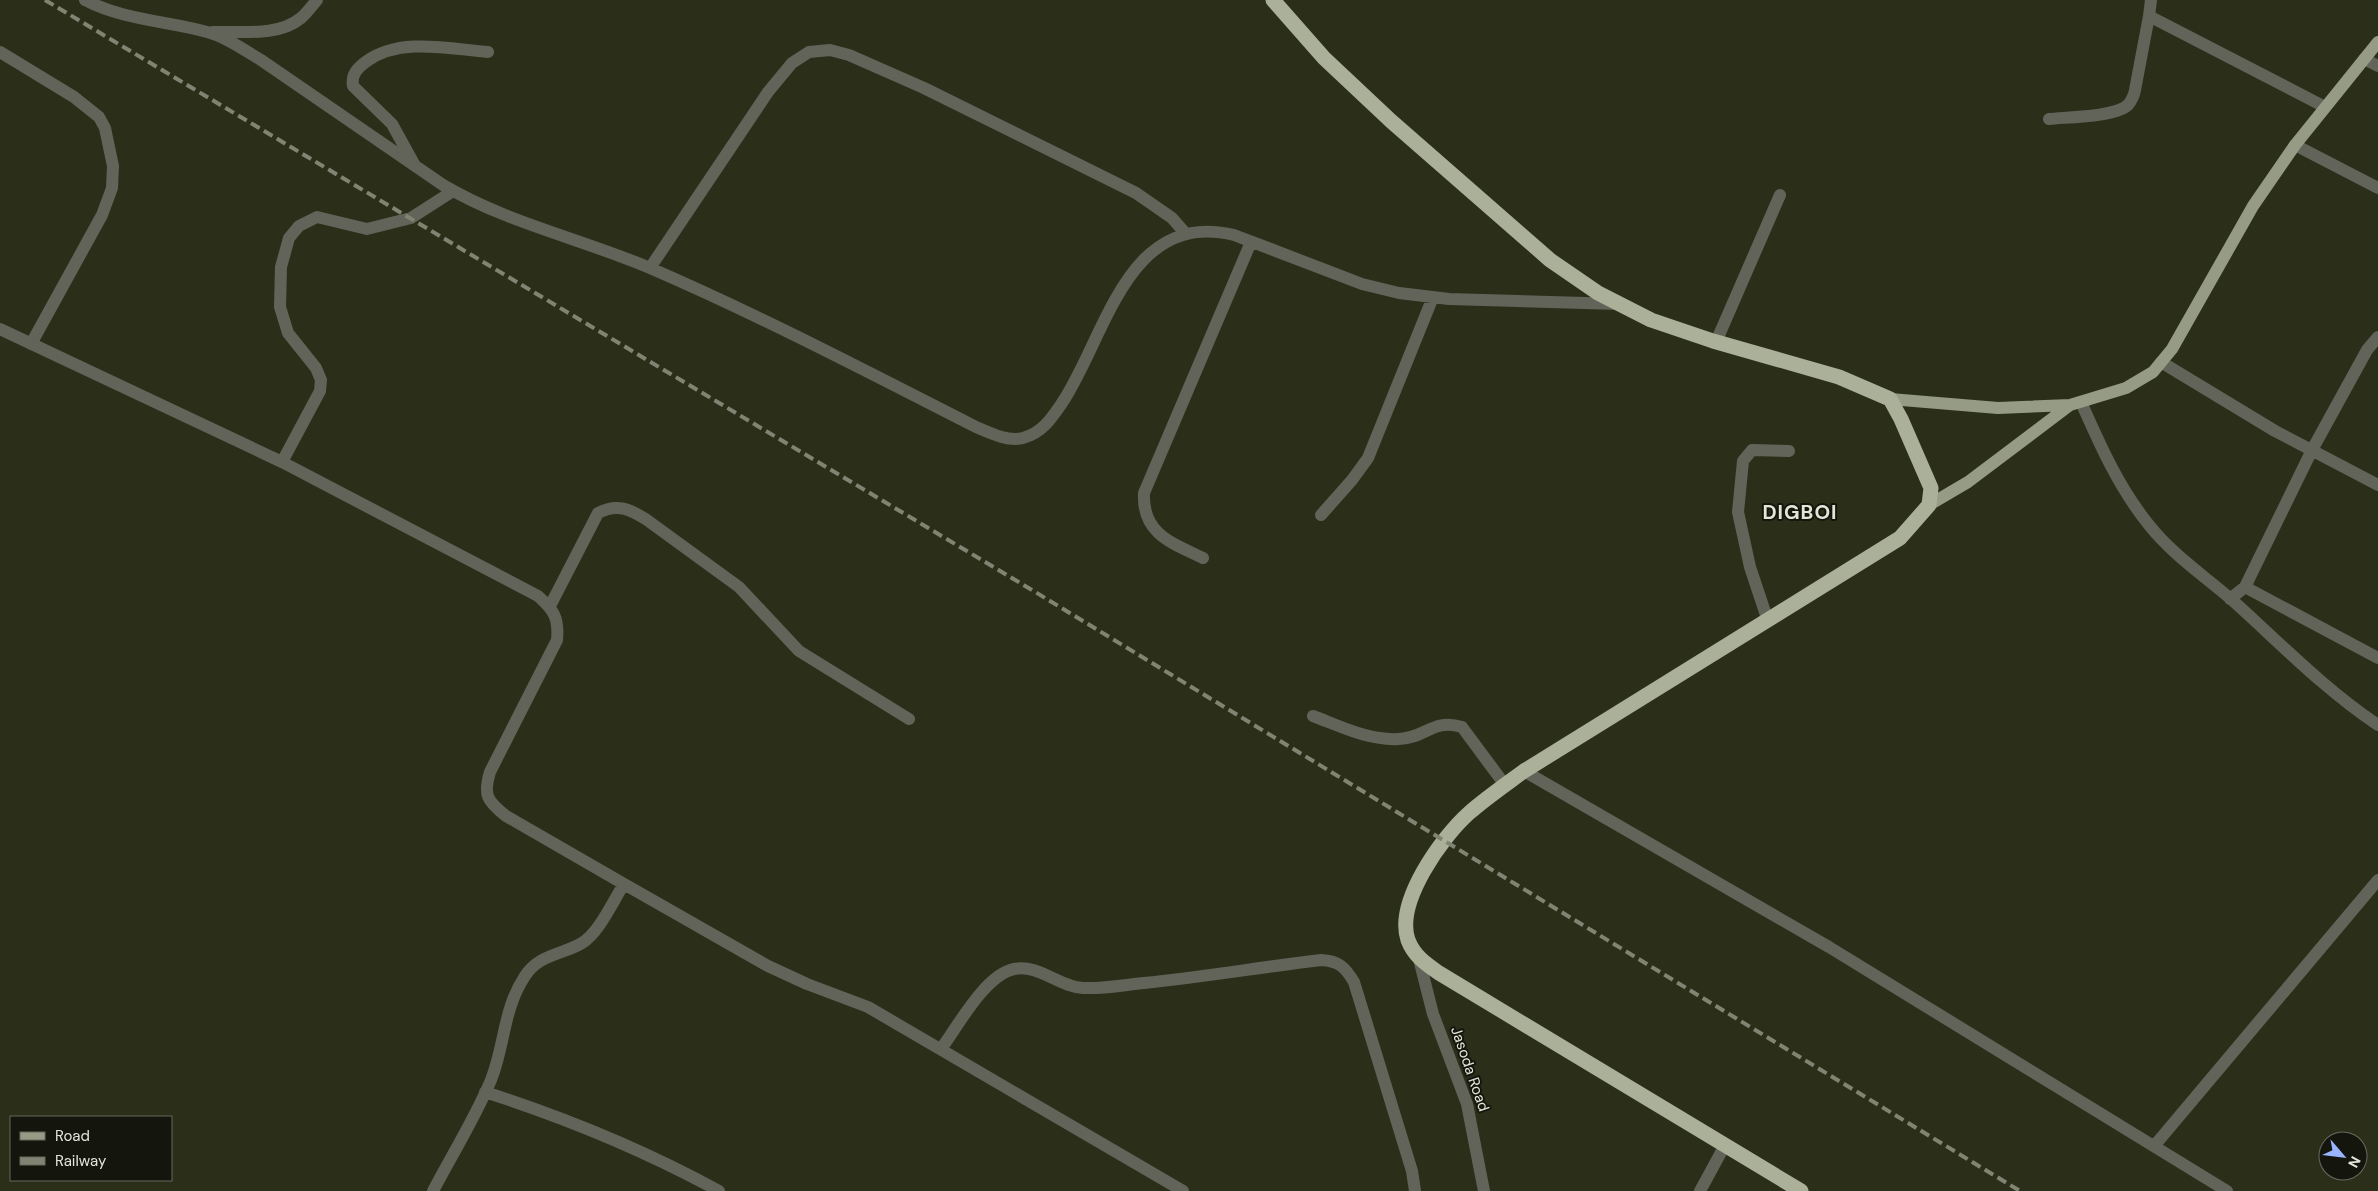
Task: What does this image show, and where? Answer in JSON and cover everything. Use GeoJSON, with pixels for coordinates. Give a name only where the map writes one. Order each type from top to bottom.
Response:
{"type":"FeatureCollection","features":[{"type":"Feature","properties":{"kind":"highway"},"geometry":{"type":"LineString","coordinates":[[1273,0],[1324,58],[1492,212],[1550,260],[1598,293],[1651,320],[1716,342],[1839,376],[1890,399],[1931,488],[1929,505],[1900,538],[1524,771],[1468,813],[1444,840],[1419,883],[1410,902],[1406,921],[1408,940],[1419,959],[1535,1032],[1801,1191]]}},
{"type":"Feature","properties":{"kind":"main road"},"geometry":{"type":"LineString","coordinates":[[1890,399],[1998,408],[2075,404],[2126,388],[2153,372],[2172,349],[2253,206],[2295,145],[2378,42]]}},
{"type":"Feature","properties":{"kind":"main road"},"geometry":{"type":"LineString","coordinates":[[1929,505],[1968,482],[2075,404]]}},
{"type":"Feature","properties":{"kind":"street"},"geometry":{"type":"LineString","coordinates":[[85,0],[122,14],[209,32],[272,31],[284,28],[302,18],[316,0]]}},
{"type":"Feature","properties":{"kind":"street"},"geometry":{"type":"LineString","coordinates":[[2049,119],[2108,113],[2127,106],[2133,98],[2135,90],[2151,0]]}},
{"type":"Feature","properties":{"kind":"street"},"geometry":{"type":"LineString","coordinates":[[2149,16],[2325,107]]}},
{"type":"Feature","properties":{"kind":"street"},"geometry":{"type":"LineString","coordinates":[[209,32],[261,60],[415,167],[453,191],[481,205],[650,268],[757,316],[976,427],[1002,437],[1022,438],[1039,432],[1063,401],[1120,290],[1140,263],[1160,244],[1186,234],[1213,230],[1251,242],[1362,284],[1399,294],[1433,298],[1621,304]]}},
{"type":"Feature","properties":{"kind":"street"},"geometry":{"type":"LineString","coordinates":[[415,167],[401,137],[392,124],[353,86],[352,79],[355,72],[376,55],[392,48],[411,46],[488,52]]}},
{"type":"Feature","properties":{"kind":"street"},"geometry":{"type":"LineString","coordinates":[[650,268],[768,92],[792,63],[809,52],[830,50],[849,55],[924,88],[1136,193],[1172,218],[1186,234]]}},
{"type":"Feature","properties":{"kind":"street"},"geometry":{"type":"LineString","coordinates":[[0,52],[74,98],[99,117],[105,128],[113,166],[112,188],[102,214],[31,344]]}},
{"type":"Feature","properties":{"kind":"street"},"geometry":{"type":"LineString","coordinates":[[2364,59],[2378,66]]}},
{"type":"Feature","properties":{"kind":"street"},"geometry":{"type":"LineString","coordinates":[[2295,145],[2378,188]]}},
{"type":"Feature","properties":{"kind":"street"},"geometry":{"type":"LineString","coordinates":[[282,462],[320,391],[321,380],[316,368],[288,333],[280,307],[281,267],[289,238],[299,226],[317,218],[368,228],[412,218],[453,191]]}},
{"type":"Feature","properties":{"kind":"street"},"geometry":{"type":"LineString","coordinates":[[1716,342],[1780,195]]}},
{"type":"Feature","properties":{"kind":"street"},"geometry":{"type":"LineString","coordinates":[[1203,558],[1166,540],[1156,530],[1146,517],[1144,494],[1251,242]]}},
{"type":"Feature","properties":{"kind":"street"},"geometry":{"type":"LineString","coordinates":[[1321,515],[1368,458],[1433,298]]}},
{"type":"Feature","properties":{"kind":"street"},"geometry":{"type":"LineString","coordinates":[[0,329],[282,462],[538,596],[550,606],[558,624],[557,640],[490,772],[486,785],[487,795],[493,806],[506,816],[768,966],[807,984],[868,1007],[941,1049],[1168,1187],[1183,1191]]}},
{"type":"Feature","properties":{"kind":"street"},"geometry":{"type":"LineString","coordinates":[[2230,599],[2245,587],[2312,450],[2367,350],[2378,337]]}},
{"type":"Feature","properties":{"kind":"street"},"geometry":{"type":"LineString","coordinates":[[2161,362],[2275,431],[2378,485]]}},
{"type":"Feature","properties":{"kind":"street"},"geometry":{"type":"LineString","coordinates":[[2075,404],[2129,497],[2150,526],[2176,553],[2319,680],[2378,726]]}},
{"type":"Feature","properties":{"kind":"street"},"geometry":{"type":"LineString","coordinates":[[1768,621],[1750,567],[1738,512],[1743,461],[1752,450],[1789,451]]}},
{"type":"Feature","properties":{"kind":"street"},"geometry":{"type":"LineString","coordinates":[[550,606],[598,513],[609,507],[635,512],[739,586],[799,651],[909,719]]}},
{"type":"Feature","properties":{"kind":"street"},"geometry":{"type":"LineString","coordinates":[[2245,587],[2378,658]]}},
{"type":"Feature","properties":{"kind":"street"},"geometry":{"type":"LineString","coordinates":[[1313,716],[1362,734],[1381,738],[1401,739],[1417,735],[1441,724],[1462,727],[1505,785]]}},
{"type":"Feature","properties":{"kind":"street"},"geometry":{"type":"LineString","coordinates":[[1524,771],[1829,947],[2155,1145],[2227,1191]]}},
{"type":"Feature","properties":{"kind":"street"},"geometry":{"type":"LineString","coordinates":[[2155,1145],[2378,880]]}},
{"type":"Feature","properties":{"kind":"street"},"geometry":{"type":"LineString","coordinates":[[433,1191],[485,1092],[499,1055],[503,1027],[513,997],[524,976],[534,964],[546,957],[583,943],[592,935],[624,884]]}},
{"type":"Feature","properties":{"kind":"street","name":"Jasoda Road"},"geometry":{"type":"LineString","coordinates":[[1419,959],[1433,1014],[1467,1104],[1484,1191]]}},
{"type":"Feature","properties":{"kind":"street"},"geometry":{"type":"LineString","coordinates":[[941,1049],[986,987],[1014,969],[1046,974],[1065,984],[1082,988],[1162,981],[1321,960],[1336,961],[1347,970],[1354,982],[1412,1171],[1415,1191]]}},
{"type":"Feature","properties":{"kind":"street"},"geometry":{"type":"LineString","coordinates":[[485,1092],[599,1132],[666,1163],[719,1191]]}},
{"type":"Feature","properties":{"kind":"street"},"geometry":{"type":"LineString","coordinates":[[1700,1191],[1724,1145]]}},
{"type":"Feature","properties":{"kind":"railway"},"geometry":{"type":"LineString","coordinates":[[45,0],[1032,590],[2020,1191]]}},
{"type":"Feature","properties":{"kind":"district","name":"DIGBOI"},"geometry":{"type":"Point","coordinates":[1800,512]}}]}
